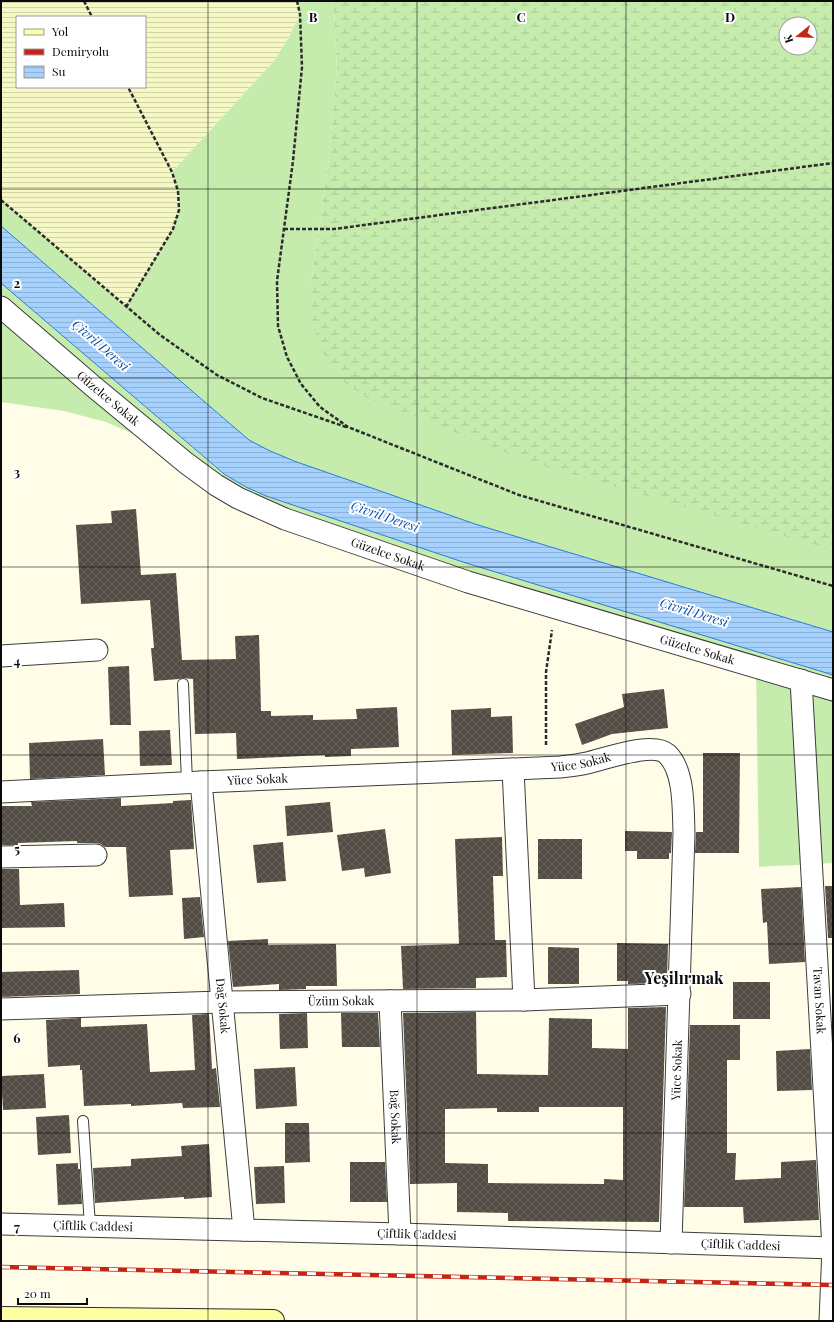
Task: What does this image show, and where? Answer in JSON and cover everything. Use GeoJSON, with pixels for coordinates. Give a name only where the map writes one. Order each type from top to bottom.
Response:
{"type":"FeatureCollection","features":[{"type":"Feature","properties":{"kind":"street","name":"Güzelce Sokak"},"geometry":{"type":"LineString","coordinates":[[1,307],[186,464],[238,498],[284,519],[446,574],[833,690]]}},
{"type":"Feature","properties":{"kind":"street"},"geometry":{"type":"LineString","coordinates":[[1,656],[97,650]]}},
{"type":"Feature","properties":{"kind":"street","name":"Tavan Sokak"},"geometry":{"type":"LineString","coordinates":[[801,680],[833,1248],[830,1321]]}},
{"type":"Feature","properties":{"kind":"street","name":"Yüce Sokak"},"geometry":{"type":"LineString","coordinates":[[1,792],[194,782],[513,769],[585,764],[640,749],[650,748],[666,753],[672,760],[681,787],[684,833],[672,1243]]}},
{"type":"Feature","properties":{"kind":"street"},"geometry":{"type":"LineString","coordinates":[[513,769],[524,1000]]}},
{"type":"Feature","properties":{"kind":"street","name":"Dağ Sokak"},"geometry":{"type":"LineString","coordinates":[[194,782],[221,1002],[244,1230]]}},
{"type":"Feature","properties":{"kind":"street"},"geometry":{"type":"LineString","coordinates":[[1,857],[96,855]]}},
{"type":"Feature","properties":{"kind":"street","name":"Üzüm Sokak"},"geometry":{"type":"LineString","coordinates":[[1,1009],[221,1002],[524,1000],[680,994]]}},
{"type":"Feature","properties":{"kind":"street","name":"Bağ Sokak"},"geometry":{"type":"LineString","coordinates":[[390,1000],[400,1234]]}},
{"type":"Feature","properties":{"kind":"street","name":"Çiftlik Caddesi"},"geometry":{"type":"LineString","coordinates":[[1,1224],[400,1234],[833,1248]]}},
{"type":"Feature","properties":{"kind":"street"},"geometry":{"type":"LineString","coordinates":[[1,1318],[273,1321]]}},
{"type":"Feature","properties":{"kind":"lane"},"geometry":{"type":"LineString","coordinates":[[183,684],[194,782]]}},
{"type":"Feature","properties":{"kind":"lane"},"geometry":{"type":"LineString","coordinates":[[83,1121],[90,1226]]}},
{"type":"Feature","properties":{"kind":"path"},"geometry":{"type":"LineString","coordinates":[[84,1],[92,16]]}},
{"type":"Feature","properties":{"kind":"path"},"geometry":{"type":"LineString","coordinates":[[297,1],[300,14],[302,67],[293,161],[277,281],[278,326],[287,358],[301,384],[320,407],[348,427]]}},
{"type":"Feature","properties":{"kind":"path"},"geometry":{"type":"LineString","coordinates":[[126,307],[173,229],[178,210],[178,191],[172,172],[129,88]]}},
{"type":"Feature","properties":{"kind":"path"},"geometry":{"type":"LineString","coordinates":[[284,229],[334,229],[833,162]]}},
{"type":"Feature","properties":{"kind":"path"},"geometry":{"type":"LineString","coordinates":[[1,200],[160,335],[217,375],[262,398],[348,427],[519,495],[833,586]]}},
{"type":"Feature","properties":{"kind":"path"},"geometry":{"type":"LineString","coordinates":[[546,767],[546,672],[550,638],[556,607]]}},
{"type":"Feature","properties":{"kind":"green space"},"geometry":{"type":"Polygon","coordinates":[[[1,1],[297,1],[300,14],[290,35],[274,61],[172,172],[178,191],[179,210],[173,229],[126,307],[1,200],[1,1]]]}},
{"type":"Feature","properties":{"kind":"green space"},"geometry":{"type":"Polygon","coordinates":[[[297,1],[332,1],[334,9],[337,68],[328,165],[311,284],[807,542],[833,550],[833,632],[478,525],[294,461],[268,450],[249,440],[1,226],[1,200],[126,307],[173,229],[179,210],[178,191],[172,172],[274,61],[290,35],[300,14],[297,1]]]}},
{"type":"Feature","properties":{"kind":"green space"},"geometry":{"type":"Polygon","coordinates":[[[332,1],[833,1],[833,550],[530,462],[365,397],[344,382],[330,365],[319,344],[312,321],[311,284],[328,165],[337,68],[334,9],[332,1]]]}},
{"type":"Feature","properties":{"kind":"green space"},"geometry":{"type":"Polygon","coordinates":[[[1,283],[223,474],[246,487],[266,496],[466,563],[833,675],[833,863],[759,867],[756,666],[285,519],[170,450],[106,422],[64,411],[1,402],[1,283]]]}},
{"type":"Feature","properties":{"kind":"water","name":"Çivril Deresi"},"geometry":{"type":"Polygon","coordinates":[[[1,226],[249,440],[294,461],[478,525],[833,632],[833,675],[466,563],[266,496],[246,487],[224,474],[1,283],[1,226]]]}},
{"type":"Feature","properties":{"kind":"building"},"geometry":{"type":"Polygon","coordinates":[[[136,509],[141,575],[176,573],[182,660],[236,659],[235,636],[259,635],[261,711],[271,711],[271,716],[313,715],[313,720],[357,719],[356,709],[397,707],[399,747],[351,749],[351,756],[325,757],[325,755],[237,759],[236,733],[195,734],[193,679],[182,678],[154,681],[151,648],[154,648],[150,600],[81,604],[76,525],[112,523],[111,511],[136,509]]]}},
{"type":"Feature","properties":{"kind":"building"},"geometry":{"type":"Polygon","coordinates":[[[129,666],[131,725],[110,725],[108,667],[129,666]]]}},
{"type":"Feature","properties":{"kind":"building"},"geometry":{"type":"Polygon","coordinates":[[[664,689],[668,728],[612,734],[582,745],[575,724],[624,707],[622,694],[664,689]]]}},
{"type":"Feature","properties":{"kind":"building"},"geometry":{"type":"Polygon","coordinates":[[[491,708],[491,717],[512,716],[513,753],[452,755],[451,710],[491,708]]]}},
{"type":"Feature","properties":{"kind":"building"},"geometry":{"type":"Polygon","coordinates":[[[170,730],[172,765],[140,766],[139,731],[170,730]]]}},
{"type":"Feature","properties":{"kind":"building"},"geometry":{"type":"Polygon","coordinates":[[[103,739],[105,775],[30,779],[29,743],[103,739]]]}},
{"type":"Feature","properties":{"kind":"building"},"geometry":{"type":"Polygon","coordinates":[[[703,753],[740,753],[739,853],[695,853],[696,832],[703,832],[703,753]]]}},
{"type":"Feature","properties":{"kind":"building"},"geometry":{"type":"Polygon","coordinates":[[[121,798],[121,806],[173,803],[173,801],[191,800],[194,849],[170,850],[173,895],[129,897],[126,847],[105,847],[101,844],[77,843],[77,841],[1,845],[1,806],[32,806],[31,802],[121,798]]]}},
{"type":"Feature","properties":{"kind":"building"},"geometry":{"type":"Polygon","coordinates":[[[330,802],[333,832],[287,836],[285,806],[330,802]]]}},
{"type":"Feature","properties":{"kind":"building"},"geometry":{"type":"Polygon","coordinates":[[[385,829],[391,873],[365,877],[364,868],[342,871],[337,835],[385,829]]]}},
{"type":"Feature","properties":{"kind":"building"},"geometry":{"type":"Polygon","coordinates":[[[625,831],[672,832],[671,853],[669,853],[669,859],[637,859],[637,851],[625,851],[625,831]]]}},
{"type":"Feature","properties":{"kind":"building"},"geometry":{"type":"Polygon","coordinates":[[[502,837],[503,876],[493,876],[495,940],[506,940],[507,977],[476,978],[476,988],[403,989],[401,946],[459,944],[455,839],[502,837]]]}},
{"type":"Feature","properties":{"kind":"building"},"geometry":{"type":"Polygon","coordinates":[[[538,839],[582,839],[582,879],[538,879],[538,839]]]}},
{"type":"Feature","properties":{"kind":"building"},"geometry":{"type":"Polygon","coordinates":[[[283,842],[286,881],[257,883],[253,845],[283,842]]]}},
{"type":"Feature","properties":{"kind":"building"},"geometry":{"type":"Polygon","coordinates":[[[1,869],[19,869],[20,905],[64,903],[65,927],[1,928],[1,869]]]}},
{"type":"Feature","properties":{"kind":"building"},"geometry":{"type":"Polygon","coordinates":[[[825,886],[833,886],[833,938],[828,938],[825,886]]]}},
{"type":"Feature","properties":{"kind":"building"},"geometry":{"type":"Polygon","coordinates":[[[801,887],[805,962],[769,964],[767,922],[763,923],[761,889],[801,887]]]}},
{"type":"Feature","properties":{"kind":"building"},"geometry":{"type":"Polygon","coordinates":[[[200,897],[204,937],[184,939],[182,898],[200,897]]]}},
{"type":"Feature","properties":{"kind":"building"},"geometry":{"type":"Polygon","coordinates":[[[268,939],[268,945],[336,944],[337,986],[306,986],[306,989],[279,990],[279,984],[233,987],[228,941],[268,939]]]}},
{"type":"Feature","properties":{"kind":"building"},"geometry":{"type":"Polygon","coordinates":[[[617,943],[668,944],[666,983],[628,984],[628,981],[617,981],[617,943]]]}},
{"type":"Feature","properties":{"kind":"building"},"geometry":{"type":"Polygon","coordinates":[[[548,947],[579,948],[579,984],[548,984],[548,947]]]}},
{"type":"Feature","properties":{"kind":"building"},"geometry":{"type":"Polygon","coordinates":[[[79,970],[80,994],[1,997],[1,972],[79,970]]]}},
{"type":"Feature","properties":{"kind":"building"},"geometry":{"type":"Polygon","coordinates":[[[733,982],[770,982],[770,1019],[733,1019],[733,982]]]}},
{"type":"Feature","properties":{"kind":"building"},"geometry":{"type":"Polygon","coordinates":[[[666,1007],[659,1222],[508,1221],[508,1213],[457,1212],[457,1183],[410,1184],[403,1013],[476,1012],[477,1074],[548,1075],[549,1018],[592,1019],[592,1048],[628,1049],[628,1008],[666,1007]],[[539,1107],[539,1112],[497,1112],[497,1108],[445,1109],[445,1163],[488,1164],[488,1183],[604,1184],[604,1179],[623,1180],[623,1107],[539,1107]]]}},
{"type":"Feature","properties":{"kind":"building"},"geometry":{"type":"Polygon","coordinates":[[[307,1013],[308,1048],[280,1049],[279,1014],[307,1013]]]}},
{"type":"Feature","properties":{"kind":"building"},"geometry":{"type":"Polygon","coordinates":[[[341,1013],[378,1013],[380,1047],[342,1047],[341,1013]]]}},
{"type":"Feature","properties":{"kind":"building"},"geometry":{"type":"Polygon","coordinates":[[[209,1014],[212,1069],[216,1068],[220,1107],[183,1108],[182,1103],[131,1106],[131,1104],[84,1106],[82,1070],[80,1070],[80,1065],[48,1067],[46,1020],[81,1018],[81,1027],[147,1024],[150,1072],[195,1070],[192,1015],[209,1014]]]}},
{"type":"Feature","properties":{"kind":"building"},"geometry":{"type":"Polygon","coordinates":[[[690,1025],[740,1025],[740,1060],[727,1060],[727,1153],[736,1153],[735,1180],[781,1178],[781,1162],[816,1160],[819,1220],[744,1223],[743,1207],[684,1207],[690,1025]]]}},
{"type":"Feature","properties":{"kind":"building"},"geometry":{"type":"Polygon","coordinates":[[[810,1049],[812,1090],[777,1091],[776,1051],[810,1049]]]}},
{"type":"Feature","properties":{"kind":"building"},"geometry":{"type":"Polygon","coordinates":[[[295,1067],[297,1106],[256,1109],[254,1069],[295,1067]]]}},
{"type":"Feature","properties":{"kind":"building"},"geometry":{"type":"Polygon","coordinates":[[[44,1074],[46,1108],[3,1110],[1,1076],[44,1074]]]}},
{"type":"Feature","properties":{"kind":"building"},"geometry":{"type":"Polygon","coordinates":[[[69,1115],[71,1153],[38,1155],[36,1117],[69,1115]]]}},
{"type":"Feature","properties":{"kind":"building"},"geometry":{"type":"Polygon","coordinates":[[[285,1123],[309,1123],[310,1162],[285,1163],[285,1123]]]}},
{"type":"Feature","properties":{"kind":"building"},"geometry":{"type":"Polygon","coordinates":[[[209,1144],[212,1197],[184,1199],[184,1197],[95,1203],[93,1168],[131,1166],[131,1159],[182,1156],[181,1146],[209,1144]]]}},
{"type":"Feature","properties":{"kind":"building"},"geometry":{"type":"Polygon","coordinates":[[[350,1162],[385,1162],[387,1202],[350,1202],[350,1162]]]}},
{"type":"Feature","properties":{"kind":"building"},"geometry":{"type":"Polygon","coordinates":[[[78,1163],[78,1169],[80,1169],[82,1204],[58,1205],[56,1164],[78,1163]]]}},
{"type":"Feature","properties":{"kind":"building"},"geometry":{"type":"Polygon","coordinates":[[[284,1166],[285,1203],[256,1204],[254,1167],[284,1166]]]}},
{"type":"Feature","properties":{"kind":"railway"},"geometry":{"type":"LineString","coordinates":[[1,1267],[833,1285]]}},
{"type":"Feature","properties":{"kind":"district","name":"Yeşilırmak"},"geometry":{"type":"Point","coordinates":[684,978]}}]}
